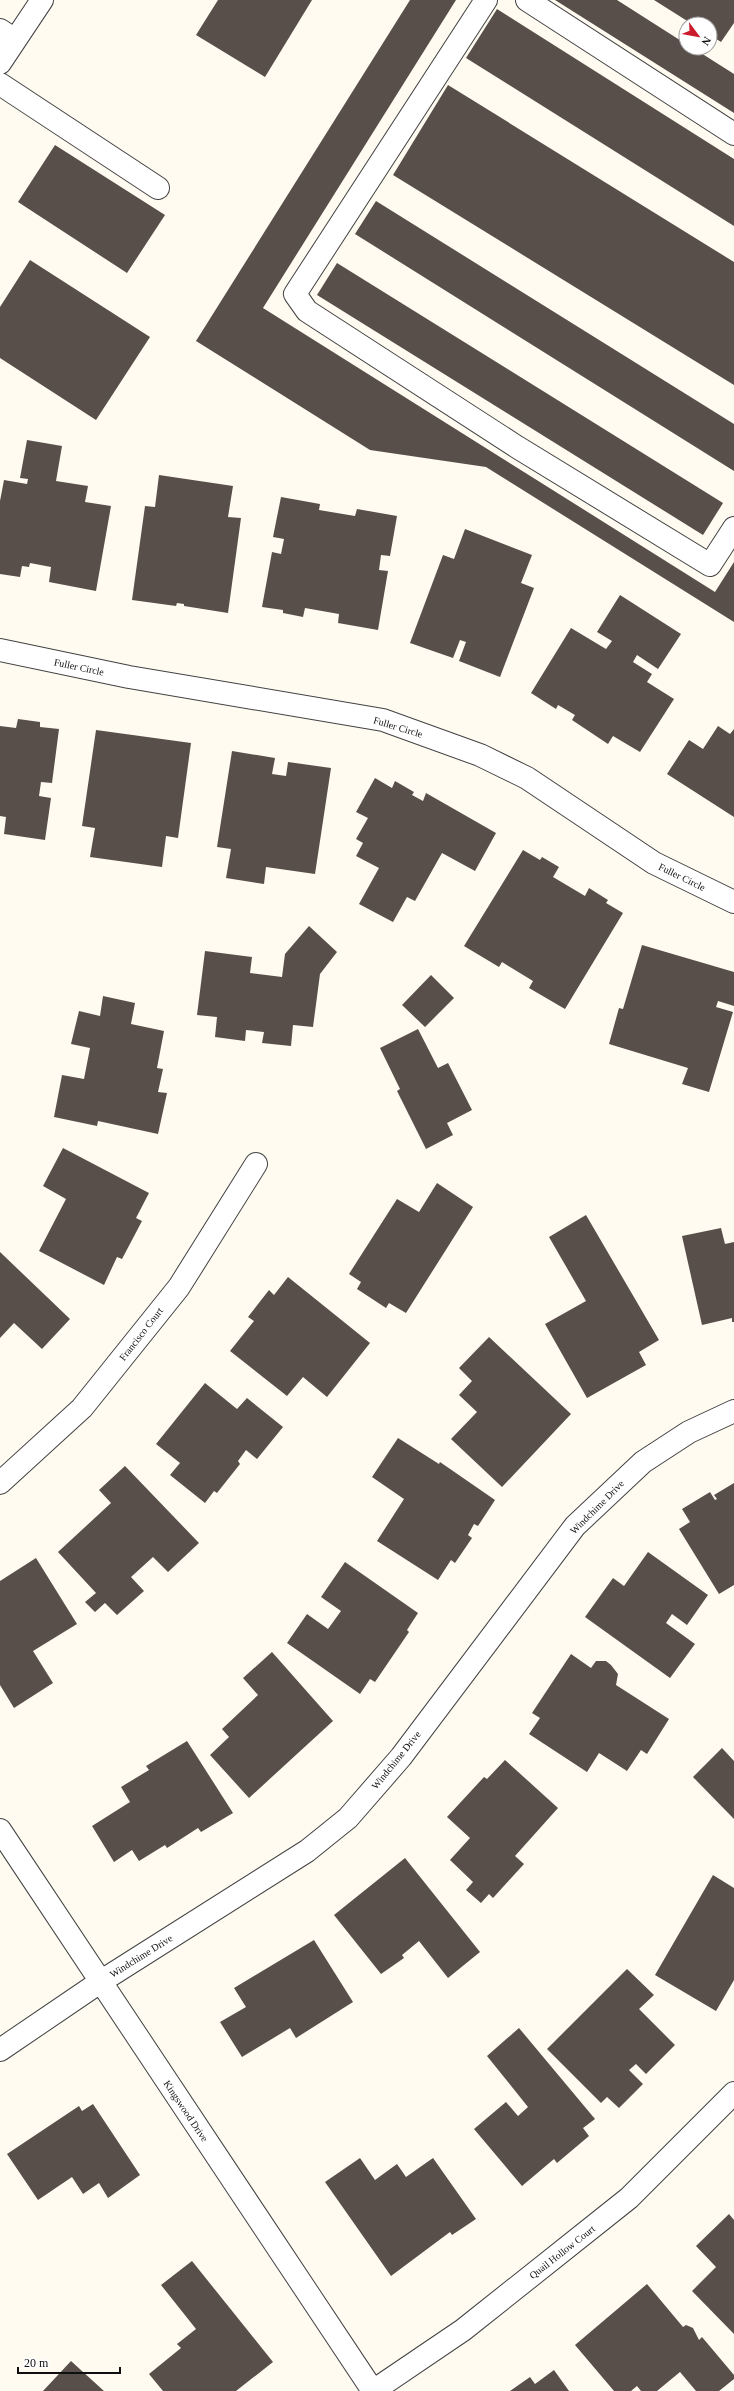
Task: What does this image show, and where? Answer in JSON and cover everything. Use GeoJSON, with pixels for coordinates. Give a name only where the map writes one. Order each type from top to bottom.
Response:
{"type":"FeatureCollection","features":[{"type":"Feature","properties":{"kind":"street"},"geometry":{"type":"LineString","coordinates":[[0,64],[8,35],[42,0]]}},
{"type":"Feature","properties":{"kind":"street"},"geometry":{"type":"LineString","coordinates":[[486,0],[295,294],[307,311],[517,447],[710,566],[734,528]]}},
{"type":"Feature","properties":{"kind":"street"},"geometry":{"type":"LineString","coordinates":[[527,0],[734,134]]}},
{"type":"Feature","properties":{"kind":"street"},"geometry":{"type":"LineString","coordinates":[[0,84],[158,188]]}},
{"type":"Feature","properties":{"kind":"street","name":"Fuller Circle"},"geometry":{"type":"LineString","coordinates":[[0,650],[129,677],[383,720],[480,755],[527,778],[654,864],[734,902]]}},
{"type":"Feature","properties":{"kind":"street","name":"Francisco Court"},"geometry":{"type":"LineString","coordinates":[[0,1483],[87,1402],[179,1286],[256,1164]]}},
{"type":"Feature","properties":{"kind":"street","name":"Windchime Drive"},"geometry":{"type":"LineString","coordinates":[[0,2050],[100,1982],[307,1851],[348,1818],[401,1756],[575,1526],[643,1462],[688,1432],[734,1411]]}},
{"type":"Feature","properties":{"kind":"street","name":"Kingswood Drive"},"geometry":{"type":"LineString","coordinates":[[0,1830],[373,2391]]}},
{"type":"Feature","properties":{"kind":"street","name":"Quail Hollow Court"},"geometry":{"type":"LineString","coordinates":[[373,2391],[463,2330],[629,2198],[734,2093]]}},
{"type":"Feature","properties":{"kind":"building"},"geometry":{"type":"Polygon","coordinates":[[[218,0],[312,0],[265,77],[196,35],[218,0]]]}},
{"type":"Feature","properties":{"kind":"building"},"geometry":{"type":"Polygon","coordinates":[[[410,0],[456,0],[263,308],[715,592],[734,562],[734,622],[486,467],[370,450],[196,341],[410,0]]]}},
{"type":"Feature","properties":{"kind":"building"},"geometry":{"type":"Polygon","coordinates":[[[555,0],[617,0],[678,39],[678,56],[706,56],[734,74],[734,113],[555,0]]]}},
{"type":"Feature","properties":{"kind":"building"},"geometry":{"type":"Polygon","coordinates":[[[654,0],[734,0],[734,23],[721,42],[718,40],[718,16],[679,16],[654,0]]]}},
{"type":"Feature","properties":{"kind":"building"},"geometry":{"type":"Polygon","coordinates":[[[497,9],[734,159],[734,226],[466,58],[497,9]]]}},
{"type":"Feature","properties":{"kind":"building"},"geometry":{"type":"Polygon","coordinates":[[[448,85],[734,262],[734,385],[393,175],[448,85]]]}},
{"type":"Feature","properties":{"kind":"building"},"geometry":{"type":"Polygon","coordinates":[[[55,145],[165,215],[127,273],[18,202],[55,145]]]}},
{"type":"Feature","properties":{"kind":"building"},"geometry":{"type":"Polygon","coordinates":[[[376,201],[734,424],[734,471],[355,234],[376,201]]]}},
{"type":"Feature","properties":{"kind":"building"},"geometry":{"type":"Polygon","coordinates":[[[30,260],[150,337],[96,420],[0,358],[0,307],[30,260]]]}},
{"type":"Feature","properties":{"kind":"building"},"geometry":{"type":"Polygon","coordinates":[[[337,263],[723,503],[703,535],[317,295],[337,263]]]}},
{"type":"Feature","properties":{"kind":"building"},"geometry":{"type":"Polygon","coordinates":[[[27,440],[62,446],[56,481],[88,486],[85,502],[111,506],[96,591],[49,582],[51,567],[30,563],[29,567],[22,566],[20,577],[0,574],[0,501],[4,480],[27,484],[28,479],[20,478],[27,440]]]}},
{"type":"Feature","properties":{"kind":"building"},"geometry":{"type":"Polygon","coordinates":[[[159,475],[233,486],[228,517],[241,518],[228,613],[184,606],[184,604],[177,603],[176,606],[132,600],[145,506],[155,507],[159,475]]]}},
{"type":"Feature","properties":{"kind":"building"},"geometry":{"type":"Polygon","coordinates":[[[281,497],[320,504],[319,510],[355,516],[357,509],[397,516],[390,556],[381,555],[379,570],[388,571],[378,630],[338,623],[339,614],[305,608],[303,617],[283,613],[283,610],[262,607],[272,552],[281,554],[284,539],[273,537],[281,497]]]}},
{"type":"Feature","properties":{"kind":"building"},"geometry":{"type":"Polygon","coordinates":[[[465,529],[532,555],[521,583],[534,588],[500,677],[459,661],[466,642],[460,640],[453,658],[410,643],[443,555],[454,559],[465,529]]]}},
{"type":"Feature","properties":{"kind":"building"},"geometry":{"type":"Polygon","coordinates":[[[620,595],[681,634],[658,669],[637,655],[633,662],[652,674],[647,682],[674,699],[640,752],[613,736],[608,744],[572,720],[575,715],[558,705],[556,709],[531,693],[571,628],[606,649],[612,641],[597,632],[620,595]]]}},
{"type":"Feature","properties":{"kind":"building"},"geometry":{"type":"Polygon","coordinates":[[[18,719],[40,722],[40,727],[59,729],[52,783],[41,782],[39,796],[51,798],[45,840],[4,834],[6,817],[0,816],[0,726],[16,728],[18,719]]]}},
{"type":"Feature","properties":{"kind":"building"},"geometry":{"type":"Polygon","coordinates":[[[718,726],[730,734],[734,729],[734,817],[667,774],[689,740],[703,749],[718,726]]]}},
{"type":"Feature","properties":{"kind":"building"},"geometry":{"type":"Polygon","coordinates":[[[96,730],[191,743],[178,838],[166,836],[162,867],[90,857],[95,828],[82,826],[96,730]]]}},
{"type":"Feature","properties":{"kind":"building"},"geometry":{"type":"Polygon","coordinates":[[[232,751],[275,758],[272,774],[286,776],[288,762],[331,768],[315,874],[266,867],[264,884],[226,878],[231,849],[217,847],[232,751]]]}},
{"type":"Feature","properties":{"kind":"building"},"geometry":{"type":"Polygon","coordinates":[[[375,778],[392,788],[395,781],[414,792],[412,795],[423,801],[426,793],[496,833],[475,871],[442,853],[415,901],[407,897],[393,922],[359,904],[379,868],[356,856],[363,843],[356,839],[368,818],[356,812],[375,778]]]}},
{"type":"Feature","properties":{"kind":"building"},"geometry":{"type":"Polygon","coordinates":[[[523,850],[540,860],[542,857],[559,867],[553,877],[585,896],[589,888],[608,900],[606,903],[623,913],[565,1009],[529,988],[533,981],[502,962],[499,967],[464,946],[523,850]]]}},
{"type":"Feature","properties":{"kind":"building"},"geometry":{"type":"Polygon","coordinates":[[[309,926],[337,952],[320,974],[313,1027],[293,1025],[291,1046],[262,1043],[264,1032],[246,1030],[245,1041],[215,1037],[217,1017],[197,1015],[205,951],[252,957],[250,973],[282,977],[285,954],[309,926]]]}},
{"type":"Feature","properties":{"kind":"building"},"geometry":{"type":"Polygon","coordinates":[[[642,945],[734,972],[734,1006],[718,1001],[716,1007],[733,1012],[709,1092],[682,1084],[688,1068],[609,1044],[619,1008],[623,1009],[642,945]]]}},
{"type":"Feature","properties":{"kind":"building"},"geometry":{"type":"Polygon","coordinates":[[[431,975],[454,998],[425,1027],[402,1005],[431,975]]]}},
{"type":"Feature","properties":{"kind":"building"},"geometry":{"type":"Polygon","coordinates":[[[103,996],[135,1003],[131,1024],[164,1031],[157,1068],[163,1069],[158,1092],[167,1093],[158,1134],[98,1121],[97,1126],[54,1117],[62,1075],[84,1079],[90,1048],[71,1044],[79,1011],[100,1016],[103,996]]]}},
{"type":"Feature","properties":{"kind":"building"},"geometry":{"type":"Polygon","coordinates":[[[418,1029],[438,1068],[448,1063],[472,1110],[447,1123],[453,1135],[426,1149],[397,1091],[400,1089],[380,1048],[418,1029]]]}},
{"type":"Feature","properties":{"kind":"building"},"geometry":{"type":"Polygon","coordinates":[[[63,1148],[149,1193],[136,1218],[142,1221],[122,1259],[117,1257],[104,1285],[39,1251],[66,1199],[43,1186],[63,1148]]]}},
{"type":"Feature","properties":{"kind":"building"},"geometry":{"type":"Polygon","coordinates":[[[437,1183],[473,1207],[406,1313],[389,1303],[386,1308],[357,1289],[361,1282],[349,1274],[397,1199],[419,1212],[437,1183]]]}},
{"type":"Feature","properties":{"kind":"building"},"geometry":{"type":"Polygon","coordinates":[[[586,1215],[659,1340],[639,1352],[646,1365],[587,1398],[545,1324],[586,1301],[549,1237],[586,1215]]]}},
{"type":"Feature","properties":{"kind":"building"},"geometry":{"type":"Polygon","coordinates":[[[721,1228],[725,1244],[734,1242],[734,1322],[732,1322],[732,1318],[702,1325],[682,1236],[721,1228]]]}},
{"type":"Feature","properties":{"kind":"building"},"geometry":{"type":"Polygon","coordinates":[[[0,1252],[70,1319],[42,1349],[14,1323],[0,1338],[0,1252]]]}},
{"type":"Feature","properties":{"kind":"building"},"geometry":{"type":"Polygon","coordinates":[[[288,1277],[370,1343],[327,1397],[303,1377],[287,1396],[230,1351],[254,1321],[248,1317],[269,1290],[274,1295],[288,1277]]]}},
{"type":"Feature","properties":{"kind":"building"},"geometry":{"type":"Polygon","coordinates":[[[489,1337],[571,1414],[502,1487],[451,1439],[477,1412],[459,1395],[472,1381],[459,1368],[489,1337]]]}},
{"type":"Feature","properties":{"kind":"building"},"geometry":{"type":"Polygon","coordinates":[[[205,1383],[237,1409],[247,1398],[283,1427],[257,1459],[246,1450],[238,1461],[240,1464],[217,1493],[214,1491],[205,1503],[170,1475],[180,1463],[156,1444],[205,1383]]]}},
{"type":"Feature","properties":{"kind":"building"},"geometry":{"type":"Polygon","coordinates":[[[398,1438],[439,1464],[440,1462],[495,1500],[478,1526],[474,1524],[468,1535],[472,1538],[455,1563],[451,1560],[438,1580],[377,1541],[404,1499],[372,1477],[398,1438]]]}},
{"type":"Feature","properties":{"kind":"building"},"geometry":{"type":"Polygon","coordinates":[[[125,1466],[199,1543],[168,1572],[153,1557],[131,1577],[144,1591],[117,1615],[105,1603],[95,1612],[85,1602],[96,1593],[58,1552],[111,1503],[99,1490],[125,1466]]]}},
{"type":"Feature","properties":{"kind":"building"},"geometry":{"type":"Polygon","coordinates":[[[734,1483],[734,1585],[719,1594],[679,1529],[690,1522],[682,1509],[710,1492],[715,1500],[717,1499],[714,1495],[734,1483]]]}},
{"type":"Feature","properties":{"kind":"building"},"geometry":{"type":"Polygon","coordinates":[[[648,1552],[708,1595],[687,1625],[672,1614],[666,1623],[695,1644],[670,1678],[585,1617],[613,1578],[624,1586],[648,1552]]]}},
{"type":"Feature","properties":{"kind":"building"},"geometry":{"type":"Polygon","coordinates":[[[36,1558],[77,1624],[33,1651],[53,1683],[14,1708],[0,1685],[0,1581],[36,1558]]]}},
{"type":"Feature","properties":{"kind":"building"},"geometry":{"type":"Polygon","coordinates":[[[345,1562],[418,1613],[407,1630],[409,1632],[375,1682],[370,1679],[360,1694],[287,1643],[307,1614],[328,1629],[341,1611],[321,1597],[345,1562]]]}},
{"type":"Feature","properties":{"kind":"building"},"geometry":{"type":"Polygon","coordinates":[[[272,1652],[333,1721],[249,1798],[210,1755],[229,1737],[222,1729],[258,1695],[243,1678],[272,1652]]]}},
{"type":"Feature","properties":{"kind":"building"},"geometry":{"type":"Polygon","coordinates":[[[571,1654],[591,1668],[596,1661],[606,1661],[618,1674],[616,1685],[669,1719],[647,1754],[641,1750],[627,1771],[599,1753],[587,1772],[529,1734],[540,1718],[532,1713],[571,1654]]]}},
{"type":"Feature","properties":{"kind":"building"},"geometry":{"type":"Polygon","coordinates":[[[187,1741],[233,1813],[201,1832],[198,1828],[167,1848],[165,1845],[139,1861],[132,1850],[114,1862],[92,1826],[130,1802],[121,1787],[149,1770],[146,1766],[187,1741]]]}},
{"type":"Feature","properties":{"kind":"building"},"geometry":{"type":"Polygon","coordinates":[[[722,1748],[734,1761],[734,1819],[693,1777],[722,1748]]]}},
{"type":"Feature","properties":{"kind":"building"},"geometry":{"type":"Polygon","coordinates":[[[505,1760],[558,1808],[515,1856],[524,1864],[493,1898],[489,1894],[481,1903],[466,1890],[473,1882],[450,1860],[470,1838],[447,1817],[484,1777],[487,1779],[505,1760]]]}},
{"type":"Feature","properties":{"kind":"building"},"geometry":{"type":"Polygon","coordinates":[[[405,1858],[480,1952],[448,1978],[419,1941],[402,1955],[404,1958],[381,1974],[334,1915],[405,1858]]]}},
{"type":"Feature","properties":{"kind":"building"},"geometry":{"type":"Polygon","coordinates":[[[713,1875],[734,1888],[734,1980],[716,2011],[655,1975],[713,1875]]]}},
{"type":"Feature","properties":{"kind":"building"},"geometry":{"type":"Polygon","coordinates":[[[314,1940],[353,2002],[296,2038],[290,2028],[242,2057],[220,2022],[246,2007],[234,1988],[314,1940]]]}},
{"type":"Feature","properties":{"kind":"building"},"geometry":{"type":"Polygon","coordinates":[[[627,1969],[654,1995],[639,2009],[675,2045],[646,2074],[636,2064],[629,2070],[643,2084],[619,2108],[607,2097],[601,2103],[547,2049],[627,1969]]]}},
{"type":"Feature","properties":{"kind":"building"},"geometry":{"type":"Polygon","coordinates":[[[519,2028],[595,2119],[583,2128],[589,2136],[557,2163],[554,2159],[522,2186],[474,2129],[506,2102],[518,2116],[528,2107],[487,2056],[519,2028]]]}},
{"type":"Feature","properties":{"kind":"building"},"geometry":{"type":"Polygon","coordinates":[[[93,2104],[140,2175],[108,2198],[99,2183],[83,2194],[72,2177],[38,2200],[7,2154],[79,2106],[82,2111],[93,2104]]]}},
{"type":"Feature","properties":{"kind":"building"},"geometry":{"type":"Polygon","coordinates":[[[360,2158],[375,2180],[397,2164],[406,2177],[433,2158],[476,2219],[452,2235],[450,2232],[391,2276],[325,2182],[360,2158]]]}},
{"type":"Feature","properties":{"kind":"building"},"geometry":{"type":"Polygon","coordinates":[[[729,2214],[734,2220],[734,2334],[692,2291],[716,2267],[696,2246],[729,2214]]]}},
{"type":"Feature","properties":{"kind":"building"},"geometry":{"type":"Polygon","coordinates":[[[192,2261],[273,2362],[236,2391],[163,2391],[149,2374],[181,2348],[177,2344],[196,2329],[161,2285],[192,2261]]]}},
{"type":"Feature","properties":{"kind":"building"},"geometry":{"type":"Polygon","coordinates":[[[647,2284],[683,2327],[686,2325],[693,2328],[699,2340],[702,2337],[734,2375],[734,2379],[719,2391],[696,2391],[680,2372],[657,2391],[641,2391],[637,2386],[631,2391],[614,2391],[575,2345],[647,2284]]]}},
{"type":"Feature","properties":{"kind":"building"},"geometry":{"type":"Polygon","coordinates":[[[71,2361],[104,2391],[43,2391],[71,2361]]]}},
{"type":"Feature","properties":{"kind":"building"},"geometry":{"type":"Polygon","coordinates":[[[554,2370],[569,2391],[510,2391],[530,2377],[535,2384],[554,2370]]]}}]}
